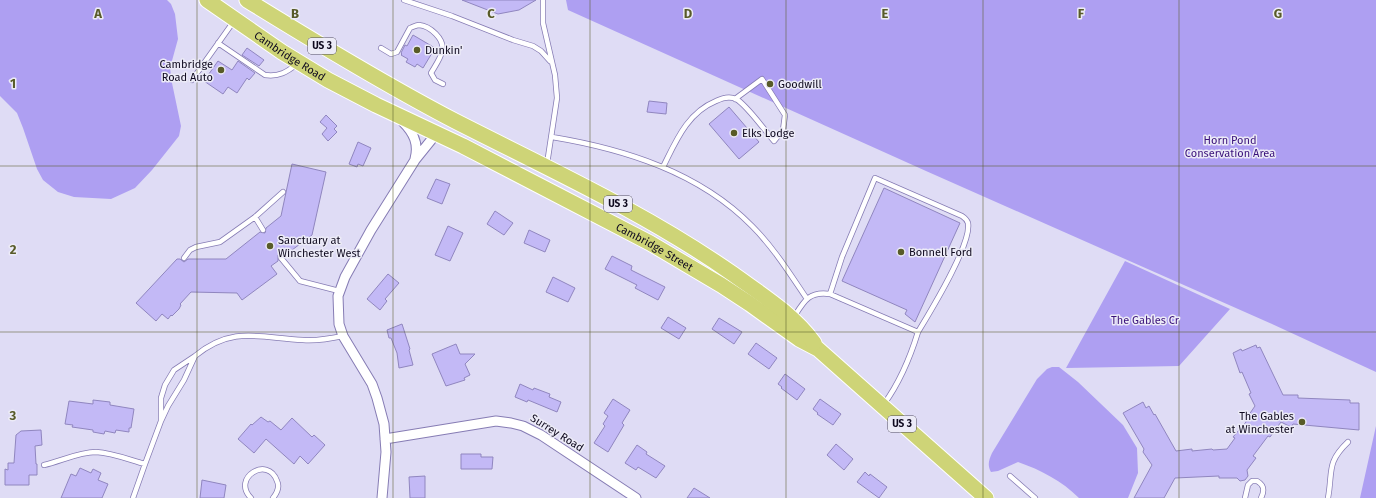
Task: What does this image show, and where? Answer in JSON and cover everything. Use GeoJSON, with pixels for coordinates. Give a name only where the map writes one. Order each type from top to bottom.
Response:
{"type":"FeatureCollection","features":[{"type":"Feature","properties":{"kind":"highway","name":"Cambridge Road"},"geometry":{"type":"LineString","coordinates":[[207,0],[299,62],[376,105]]}},
{"type":"Feature","properties":{"kind":"highway"},"geometry":{"type":"LineString","coordinates":[[235,20],[247,0]]}},
{"type":"Feature","properties":{"kind":"highway","name":"Cambridge Street"},"geometry":{"type":"LineString","coordinates":[[247,0],[397,90],[626,208],[699,250],[776,304],[799,324],[818,349],[986,498]]}},
{"type":"Feature","properties":{"kind":"highway","name":"Cambridge Street"},"geometry":{"type":"LineString","coordinates":[[376,105],[463,146],[644,240],[750,304],[799,339],[818,349]]}},
{"type":"Feature","properties":{"kind":"highway"},"geometry":{"type":"LineString","coordinates":[[538,186],[547,167]]}},
{"type":"Feature","properties":{"kind":"street"},"geometry":{"type":"LineString","coordinates":[[376,105],[402,121],[411,129],[416,141],[417,153],[415,160]]}},
{"type":"Feature","properties":{"kind":"street"},"geometry":{"type":"LineString","coordinates":[[382,498],[386,452],[384,424],[372,384],[343,336],[337,313],[337,303],[344,277],[371,230],[415,160],[436,134]]}},
{"type":"Feature","properties":{"kind":"street","name":"Surrey Road"},"geometry":{"type":"LineString","coordinates":[[385,439],[496,421],[510,422],[523,426],[541,436],[636,498]]}},
{"type":"Feature","properties":{"kind":"lane"},"geometry":{"type":"LineString","coordinates":[[404,0],[533,46],[545,54],[552,64]]}},
{"type":"Feature","properties":{"kind":"lane"},"geometry":{"type":"LineString","coordinates":[[543,0],[544,23],[557,98],[547,167]]}},
{"type":"Feature","properties":{"kind":"lane"},"geometry":{"type":"LineString","coordinates":[[192,80],[235,20]]}},
{"type":"Feature","properties":{"kind":"lane"},"geometry":{"type":"LineString","coordinates":[[381,48],[391,54],[397,52],[410,28],[419,25],[424,26],[439,37],[443,48],[442,53],[431,73],[435,80],[443,84]]}},
{"type":"Feature","properties":{"kind":"lane"},"geometry":{"type":"LineString","coordinates":[[218,43],[265,75],[279,75],[288,71],[299,62]]}},
{"type":"Feature","properties":{"kind":"lane"},"geometry":{"type":"LineString","coordinates":[[663,167],[679,135],[693,116],[710,103],[727,97],[735,99],[746,108],[774,141],[783,130],[785,115],[762,79],[735,99]]}},
{"type":"Feature","properties":{"kind":"lane"},"geometry":{"type":"LineString","coordinates":[[552,137],[597,146],[641,159],[663,167],[710,192],[752,225],[777,256],[807,299]]}},
{"type":"Feature","properties":{"kind":"lane"},"geometry":{"type":"LineString","coordinates":[[830,294],[842,257],[876,178],[962,216],[968,223],[964,246],[943,290],[918,332],[901,378],[882,407]]}},
{"type":"Feature","properties":{"kind":"lane"},"geometry":{"type":"LineString","coordinates":[[184,258],[190,250],[196,247],[220,242],[254,217],[283,192]]}},
{"type":"Feature","properties":{"kind":"lane"},"geometry":{"type":"LineString","coordinates":[[254,217],[263,230]]}},
{"type":"Feature","properties":{"kind":"lane"},"geometry":{"type":"LineString","coordinates":[[281,258],[300,281],[339,291]]}},
{"type":"Feature","properties":{"kind":"lane"},"geometry":{"type":"LineString","coordinates":[[792,319],[807,299],[813,295],[830,294],[918,332]]}},
{"type":"Feature","properties":{"kind":"lane"},"geometry":{"type":"LineString","coordinates":[[161,422],[161,398],[165,385],[174,370],[214,344],[225,339],[242,336],[325,340],[343,336]]}},
{"type":"Feature","properties":{"kind":"lane"},"geometry":{"type":"LineString","coordinates":[[133,498],[161,422],[168,406],[184,380],[195,356]]}},
{"type":"Feature","properties":{"kind":"lane"},"geometry":{"type":"LineString","coordinates":[[1328,498],[1331,467],[1338,451],[1348,442]]}},
{"type":"Feature","properties":{"kind":"lane"},"geometry":{"type":"LineString","coordinates":[[44,465],[95,452],[105,453],[145,464]]}},
{"type":"Feature","properties":{"kind":"lane"},"geometry":{"type":"LineString","coordinates":[[251,498],[247,493],[245,483],[248,476],[252,472],[259,469],[270,471],[277,478],[278,489],[273,498]]}},
{"type":"Feature","properties":{"kind":"lane"},"geometry":{"type":"LineString","coordinates":[[1010,476],[1035,498]]}},
{"type":"Feature","properties":{"kind":"lane"},"geometry":{"type":"LineString","coordinates":[[1245,498],[1248,485],[1252,481],[1257,481],[1262,484],[1264,489],[1261,498]]}},
{"type":"Feature","properties":{"kind":"green space"},"geometry":{"type":"Polygon","coordinates":[[[0,0],[167,0],[171,4],[175,14],[178,39],[170,68],[181,126],[179,136],[152,170],[135,188],[111,199],[74,197],[58,192],[43,180],[37,169],[17,113],[0,96],[0,0]]]}},
{"type":"Feature","properties":{"kind":"green space","name":"Horn Pond Conservation Area"},"geometry":{"type":"Polygon","coordinates":[[[566,0],[1376,0],[1376,372],[1272,324],[926,171],[568,10],[566,0]]]}},
{"type":"Feature","properties":{"kind":"green space","name":"The Gables Cr"},"geometry":{"type":"Polygon","coordinates":[[[1125,261],[1230,309],[1179,366],[1066,368],[1125,261]]]}},
{"type":"Feature","properties":{"kind":"green space"},"geometry":{"type":"Polygon","coordinates":[[[1059,367],[1078,382],[1123,425],[1137,448],[1138,473],[1128,498],[1079,498],[1066,486],[1051,477],[1018,462],[998,471],[991,472],[989,462],[992,453],[1037,379],[1047,369],[1059,367]]]}},
{"type":"Feature","properties":{"kind":"green space"},"geometry":{"type":"Polygon","coordinates":[[[1376,426],[1376,498],[1360,498],[1376,426]]]}},
{"type":"Feature","properties":{"kind":"building"},"geometry":{"type":"Polygon","coordinates":[[[462,0],[536,0],[519,10],[498,14],[462,0]]]}},
{"type":"Feature","properties":{"kind":"building","name":"Dunkin'"},"geometry":{"type":"Polygon","coordinates":[[[413,35],[435,48],[423,68],[417,64],[415,67],[406,62],[408,59],[401,55],[405,45],[407,46],[413,35]]]}},
{"type":"Feature","properties":{"kind":"building"},"geometry":{"type":"Polygon","coordinates":[[[247,48],[264,60],[259,66],[242,55],[247,48]]]}},
{"type":"Feature","properties":{"kind":"building","name":"Cambridge Road Auto"},"geometry":{"type":"Polygon","coordinates":[[[218,61],[232,70],[238,61],[255,73],[249,80],[247,78],[237,93],[228,87],[223,94],[204,81],[218,61]]]}},
{"type":"Feature","properties":{"kind":"building"},"geometry":{"type":"Polygon","coordinates":[[[649,101],[667,103],[666,114],[647,112],[649,101]]]}},
{"type":"Feature","properties":{"kind":"building","name":"Elks Lodge"},"geometry":{"type":"Polygon","coordinates":[[[729,107],[759,142],[739,159],[709,124],[729,107]]]}},
{"type":"Feature","properties":{"kind":"building"},"geometry":{"type":"Polygon","coordinates":[[[326,115],[337,126],[334,129],[337,132],[328,141],[322,134],[327,128],[320,122],[326,115]]]}},
{"type":"Feature","properties":{"kind":"building"},"geometry":{"type":"Polygon","coordinates":[[[358,142],[371,148],[363,166],[358,164],[357,167],[349,164],[358,142]]]}},
{"type":"Feature","properties":{"kind":"building","name":"Sanctuary at Winchester West"},"geometry":{"type":"Polygon","coordinates":[[[292,164],[326,172],[312,235],[284,256],[281,254],[278,255],[278,261],[271,266],[277,274],[242,300],[237,293],[191,292],[180,304],[179,309],[168,319],[162,314],[156,321],[136,303],[177,259],[184,262],[188,259],[226,259],[260,232],[265,233],[266,228],[281,216],[292,164]]]}},
{"type":"Feature","properties":{"kind":"building"},"geometry":{"type":"Polygon","coordinates":[[[436,179],[450,184],[442,204],[427,198],[436,179]]]}},
{"type":"Feature","properties":{"kind":"building"},"geometry":{"type":"Polygon","coordinates":[[[884,188],[960,223],[915,322],[905,314],[907,310],[842,281],[884,188]]]}},
{"type":"Feature","properties":{"kind":"building"},"geometry":{"type":"Polygon","coordinates":[[[495,211],[513,223],[504,235],[487,224],[495,211]]]}},
{"type":"Feature","properties":{"kind":"building"},"geometry":{"type":"Polygon","coordinates":[[[448,226],[463,233],[450,261],[435,255],[448,226]]]}},
{"type":"Feature","properties":{"kind":"building"},"geometry":{"type":"Polygon","coordinates":[[[529,230],[550,240],[545,252],[524,243],[529,230]]]}},
{"type":"Feature","properties":{"kind":"building"},"geometry":{"type":"Polygon","coordinates":[[[612,256],[632,266],[631,270],[665,287],[658,300],[635,288],[637,285],[605,269],[612,256]]]}},
{"type":"Feature","properties":{"kind":"building"},"geometry":{"type":"Polygon","coordinates":[[[388,274],[399,283],[385,299],[387,301],[380,310],[367,299],[388,274]]]}},
{"type":"Feature","properties":{"kind":"building"},"geometry":{"type":"Polygon","coordinates":[[[553,277],[575,288],[568,302],[546,292],[553,277]]]}},
{"type":"Feature","properties":{"kind":"building"},"geometry":{"type":"Polygon","coordinates":[[[668,317],[686,328],[679,339],[661,328],[668,317]]]}},
{"type":"Feature","properties":{"kind":"building"},"geometry":{"type":"Polygon","coordinates":[[[719,318],[742,332],[734,344],[712,329],[719,318]]]}},
{"type":"Feature","properties":{"kind":"building"},"geometry":{"type":"Polygon","coordinates":[[[402,324],[410,349],[413,365],[399,368],[397,353],[391,338],[389,338],[387,330],[402,324]]]}},
{"type":"Feature","properties":{"kind":"building"},"geometry":{"type":"Polygon","coordinates":[[[756,343],[777,358],[769,369],[748,354],[756,343]]]}},
{"type":"Feature","properties":{"kind":"building"},"geometry":{"type":"Polygon","coordinates":[[[456,344],[460,354],[475,354],[465,364],[470,375],[464,378],[465,380],[446,386],[432,354],[456,344]]]}},
{"type":"Feature","properties":{"kind":"building","name":"The Gables at Winchester"},"geometry":{"type":"Polygon","coordinates":[[[1256,345],[1257,348],[1260,347],[1283,395],[1298,395],[1298,398],[1350,400],[1350,403],[1359,403],[1359,430],[1293,424],[1291,427],[1281,422],[1253,456],[1256,458],[1247,470],[1248,476],[1245,480],[1240,481],[1237,478],[1219,478],[1219,476],[1175,478],[1164,498],[1134,498],[1152,465],[1143,452],[1144,449],[1123,413],[1143,402],[1146,408],[1149,406],[1176,451],[1192,449],[1192,451],[1227,449],[1235,438],[1233,437],[1246,422],[1246,419],[1255,406],[1249,394],[1251,393],[1242,372],[1240,373],[1233,353],[1256,345]]]}},
{"type":"Feature","properties":{"kind":"building"},"geometry":{"type":"Polygon","coordinates":[[[785,374],[805,389],[797,400],[778,384],[785,374]]]}},
{"type":"Feature","properties":{"kind":"building"},"geometry":{"type":"Polygon","coordinates":[[[520,384],[533,390],[534,388],[550,394],[549,397],[561,402],[557,412],[528,400],[527,402],[515,397],[520,384]]]}},
{"type":"Feature","properties":{"kind":"building"},"geometry":{"type":"Polygon","coordinates":[[[613,399],[630,410],[622,423],[624,425],[608,452],[594,443],[605,426],[603,424],[608,416],[604,413],[613,399]]]}},
{"type":"Feature","properties":{"kind":"building"},"geometry":{"type":"Polygon","coordinates":[[[820,399],[841,414],[833,425],[817,414],[818,413],[813,409],[820,399]]]}},
{"type":"Feature","properties":{"kind":"building"},"geometry":{"type":"Polygon","coordinates":[[[93,400],[110,402],[110,405],[134,409],[129,432],[116,430],[115,433],[105,431],[104,434],[65,424],[69,401],[93,404],[93,400]]]}},
{"type":"Feature","properties":{"kind":"building"},"geometry":{"type":"Polygon","coordinates":[[[261,417],[268,422],[270,421],[281,430],[292,418],[312,437],[314,435],[325,445],[308,464],[300,456],[294,464],[266,439],[254,453],[238,439],[251,424],[252,425],[261,417]]]}},
{"type":"Feature","properties":{"kind":"building"},"geometry":{"type":"Polygon","coordinates":[[[41,430],[42,445],[35,446],[37,475],[29,475],[29,485],[5,485],[5,469],[8,470],[8,463],[14,463],[16,435],[21,431],[41,430]]]}},
{"type":"Feature","properties":{"kind":"building"},"geometry":{"type":"Polygon","coordinates":[[[836,444],[853,459],[844,470],[827,455],[836,444]]]}},
{"type":"Feature","properties":{"kind":"building"},"geometry":{"type":"Polygon","coordinates":[[[637,445],[647,452],[646,454],[665,466],[656,478],[638,467],[636,470],[625,463],[637,445]]]}},
{"type":"Feature","properties":{"kind":"building"},"geometry":{"type":"Polygon","coordinates":[[[461,454],[481,454],[481,457],[493,457],[492,469],[461,469],[461,454]]]}},
{"type":"Feature","properties":{"kind":"building"},"geometry":{"type":"Polygon","coordinates":[[[80,468],[91,473],[93,469],[101,473],[98,480],[108,484],[102,498],[61,498],[71,474],[76,476],[80,468]]]}},
{"type":"Feature","properties":{"kind":"building"},"geometry":{"type":"Polygon","coordinates":[[[865,472],[887,487],[879,498],[857,482],[865,472]]]}},
{"type":"Feature","properties":{"kind":"building"},"geometry":{"type":"Polygon","coordinates":[[[425,476],[425,498],[410,498],[409,477],[425,476]]]}},
{"type":"Feature","properties":{"kind":"building"},"geometry":{"type":"Polygon","coordinates":[[[202,480],[226,485],[224,498],[200,498],[202,480]]]}},
{"type":"Feature","properties":{"kind":"building"},"geometry":{"type":"Polygon","coordinates":[[[694,488],[710,498],[687,498],[694,488]]]}},
{"type":"Feature","properties":{"kind":"place","name":"Dunkin'"},"geometry":{"type":"Point","coordinates":[417,50]}},
{"type":"Feature","properties":{"kind":"place","name":"Cambridge Road Auto"},"geometry":{"type":"Point","coordinates":[221,70]}},
{"type":"Feature","properties":{"kind":"place","name":"Goodwill"},"geometry":{"type":"Point","coordinates":[770,84]}},
{"type":"Feature","properties":{"kind":"place","name":"Elks Lodge"},"geometry":{"type":"Point","coordinates":[734,133]}},
{"type":"Feature","properties":{"kind":"place","name":"Sanctuary at Winchester West"},"geometry":{"type":"Point","coordinates":[270,246]}},
{"type":"Feature","properties":{"kind":"place","name":"Bonnell Ford"},"geometry":{"type":"Point","coordinates":[901,252]}},
{"type":"Feature","properties":{"kind":"place","name":"The Gables at Winchester"},"geometry":{"type":"Point","coordinates":[1302,422]}}]}
